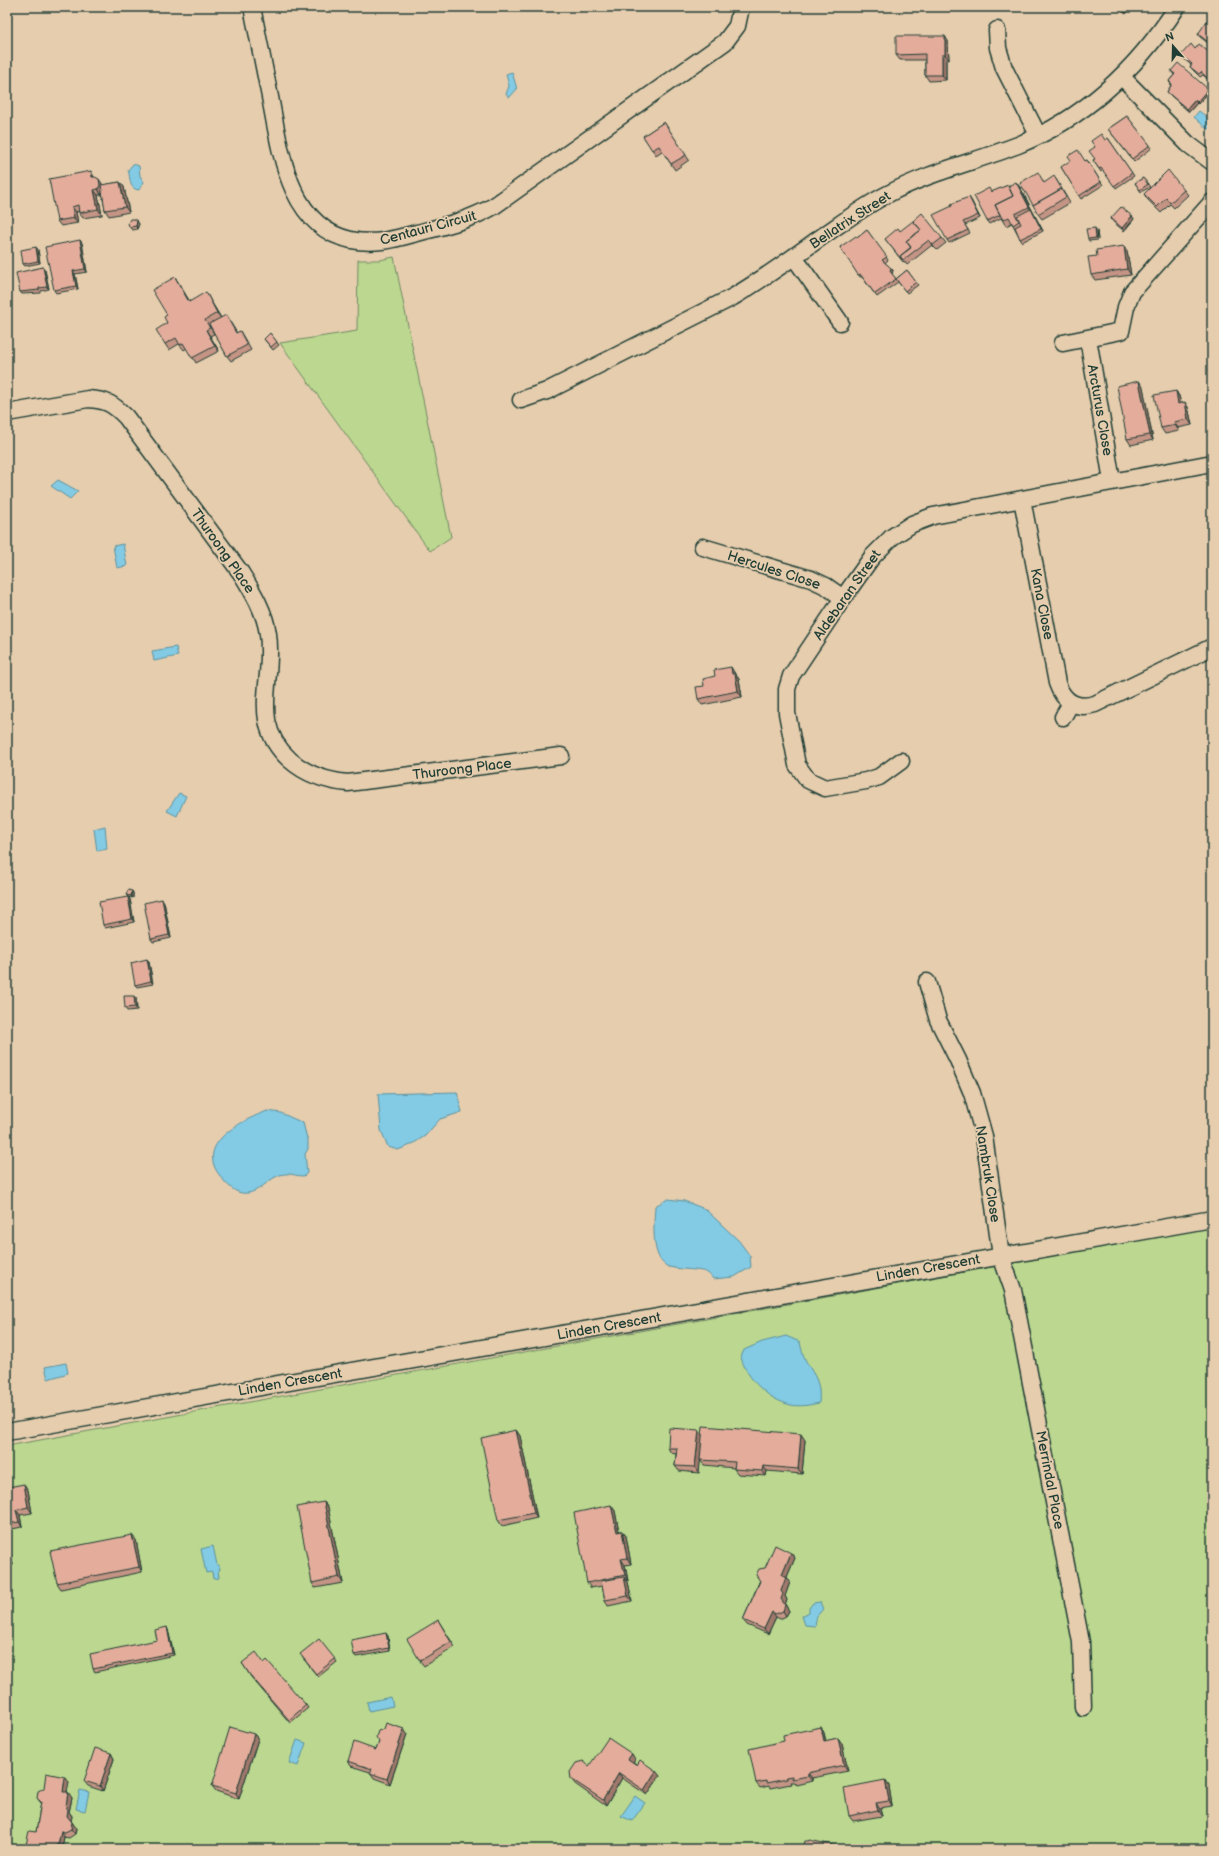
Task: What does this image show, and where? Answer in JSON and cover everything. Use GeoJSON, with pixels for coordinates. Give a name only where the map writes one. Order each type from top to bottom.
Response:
{"type":"FeatureCollection","features":[{"type":"Feature","properties":{"kind":"street","name":"Centauri Circuit"},"geometry":{"type":"LineString","coordinates":[[252,7],[281,154],[296,195],[310,214],[325,229],[351,240],[373,243],[389,241],[464,221],[494,206],[725,42],[737,26],[741,7]]}},
{"type":"Feature","properties":{"kind":"street","name":"Bellatrix Street"},"geometry":{"type":"LineString","coordinates":[[521,400],[547,391],[708,310],[760,280],[873,202],[905,185],[940,170],[1019,144],[1074,115],[1122,77],[1154,40],[1177,7]]}},
{"type":"Feature","properties":{"kind":"street"},"geometry":{"type":"LineString","coordinates":[[996,30],[998,48],[1004,68],[1038,135]]}},
{"type":"Feature","properties":{"kind":"street"},"geometry":{"type":"LineString","coordinates":[[1122,77],[1188,144],[1212,162]]}},
{"type":"Feature","properties":{"kind":"street"},"geometry":{"type":"LineString","coordinates":[[1063,343],[1121,331],[1126,307],[1132,292],[1212,202]]}},
{"type":"Feature","properties":{"kind":"street"},"geometry":{"type":"LineString","coordinates":[[794,257],[840,322]]}},
{"type":"Feature","properties":{"kind":"street","name":"Arcturus Close"},"geometry":{"type":"LineString","coordinates":[[1088,338],[1112,481]]}},
{"type":"Feature","properties":{"kind":"street","name":"Thuroong Place"},"geometry":{"type":"LineString","coordinates":[[7,413],[74,400],[102,400],[111,403],[126,417],[241,573],[259,606],[268,634],[269,646],[266,705],[267,723],[274,742],[296,765],[320,778],[348,783],[561,756]]}},
{"type":"Feature","properties":{"kind":"street","name":"Aldebaran Street"},"geometry":{"type":"LineString","coordinates":[[901,761],[880,777],[866,781],[830,788],[820,786],[808,780],[798,765],[786,698],[789,682],[843,598],[882,546],[892,537],[912,524],[933,516],[1212,463]]}},
{"type":"Feature","properties":{"kind":"street","name":"Kana Close"},"geometry":{"type":"LineString","coordinates":[[1022,499],[1057,683],[1063,696],[1071,703]]}},
{"type":"Feature","properties":{"kind":"street","name":"Hercules Close"},"geometry":{"type":"LineString","coordinates":[[703,547],[811,580],[826,586],[843,598]]}},
{"type":"Feature","properties":{"kind":"street"},"geometry":{"type":"LineString","coordinates":[[1063,718],[1071,703],[1083,707],[1095,704],[1212,647]]}},
{"type":"Feature","properties":{"kind":"street","name":"Nambruk Close"},"geometry":{"type":"LineString","coordinates":[[926,982],[938,1020],[972,1092],[984,1136],[1001,1256]]}},
{"type":"Feature","properties":{"kind":"street","name":"Linden Crescent"},"geometry":{"type":"LineString","coordinates":[[7,1432],[1212,1219]]}},
{"type":"Feature","properties":{"kind":"street","name":"Merrindal Place"},"geometry":{"type":"LineString","coordinates":[[1001,1256],[1013,1290],[1081,1642],[1082,1707]]}},
{"type":"Feature","properties":{"kind":"green space"},"geometry":{"type":"Polygon","coordinates":[[[394,257],[451,537],[430,551],[280,343],[357,331],[358,260],[380,260],[394,257]]]}},
{"type":"Feature","properties":{"kind":"green space"},"geometry":{"type":"Polygon","coordinates":[[[1212,1227],[1212,1849],[7,1849],[7,1446],[1212,1227]]]}},
{"type":"Feature","properties":{"kind":"water"},"geometry":{"type":"Polygon","coordinates":[[[512,72],[517,89],[509,98],[506,94],[509,86],[506,74],[512,72]]]}},
{"type":"Feature","properties":{"kind":"water"},"geometry":{"type":"Polygon","coordinates":[[[1199,111],[1212,121],[1212,126],[1208,130],[1194,117],[1199,111]]]}},
{"type":"Feature","properties":{"kind":"water"},"geometry":{"type":"Polygon","coordinates":[[[133,164],[139,166],[140,176],[144,182],[139,190],[133,188],[130,183],[128,170],[133,164]]]}},
{"type":"Feature","properties":{"kind":"water"},"geometry":{"type":"Polygon","coordinates":[[[58,480],[78,491],[70,499],[51,486],[58,480]]]}},
{"type":"Feature","properties":{"kind":"water"},"geometry":{"type":"Polygon","coordinates":[[[123,544],[127,566],[117,568],[113,546],[123,544]]]}},
{"type":"Feature","properties":{"kind":"water"},"geometry":{"type":"Polygon","coordinates":[[[176,647],[178,656],[154,661],[152,651],[176,647]]]}},
{"type":"Feature","properties":{"kind":"water"},"geometry":{"type":"Polygon","coordinates":[[[179,793],[186,796],[177,816],[167,811],[179,793]]]}},
{"type":"Feature","properties":{"kind":"water"},"geometry":{"type":"Polygon","coordinates":[[[105,826],[107,849],[97,851],[94,829],[105,826]]]}},
{"type":"Feature","properties":{"kind":"water"},"geometry":{"type":"Polygon","coordinates":[[[457,1092],[462,1112],[440,1119],[425,1136],[411,1145],[398,1150],[388,1147],[381,1130],[378,1094],[457,1092]]]}},
{"type":"Feature","properties":{"kind":"water"},"geometry":{"type":"Polygon","coordinates":[[[267,1111],[281,1113],[303,1123],[308,1142],[308,1149],[305,1154],[307,1173],[304,1176],[289,1174],[280,1175],[253,1192],[242,1193],[236,1191],[225,1182],[214,1165],[213,1154],[216,1144],[224,1135],[234,1128],[256,1115],[267,1111]]]}},
{"type":"Feature","properties":{"kind":"water"},"geometry":{"type":"Polygon","coordinates":[[[668,1199],[684,1201],[705,1209],[739,1241],[750,1256],[751,1267],[734,1277],[713,1279],[705,1272],[672,1268],[663,1263],[659,1257],[654,1240],[655,1206],[668,1199]]]}},
{"type":"Feature","properties":{"kind":"water"},"geometry":{"type":"Polygon","coordinates":[[[786,1336],[800,1342],[802,1352],[815,1376],[818,1385],[819,1403],[805,1406],[794,1406],[774,1398],[759,1387],[748,1373],[744,1365],[741,1357],[744,1350],[762,1342],[786,1336]]]}},
{"type":"Feature","properties":{"kind":"water"},"geometry":{"type":"Polygon","coordinates":[[[66,1363],[68,1373],[48,1379],[45,1367],[66,1363]]]}},
{"type":"Feature","properties":{"kind":"water"},"geometry":{"type":"Polygon","coordinates":[[[213,1546],[217,1565],[219,1565],[220,1570],[218,1570],[219,1578],[213,1579],[212,1572],[206,1573],[201,1549],[213,1546]]]}},
{"type":"Feature","properties":{"kind":"water"},"geometry":{"type":"Polygon","coordinates":[[[820,1602],[823,1609],[817,1616],[815,1626],[805,1625],[802,1616],[809,1612],[809,1608],[813,1603],[820,1602]]]}},
{"type":"Feature","properties":{"kind":"water"},"geometry":{"type":"Polygon","coordinates":[[[391,1697],[393,1706],[369,1711],[367,1702],[391,1697]]]}},
{"type":"Feature","properties":{"kind":"water"},"geometry":{"type":"Polygon","coordinates":[[[297,1740],[306,1743],[298,1766],[289,1763],[297,1740]]]}},
{"type":"Feature","properties":{"kind":"water"},"geometry":{"type":"Polygon","coordinates":[[[80,1790],[89,1792],[85,1811],[76,1809],[80,1790]]]}},
{"type":"Feature","properties":{"kind":"water"},"geometry":{"type":"Polygon","coordinates":[[[635,1796],[645,1803],[632,1821],[621,1816],[635,1796]]]}},
{"type":"Feature","properties":{"kind":"building"},"geometry":{"type":"Polygon","coordinates":[[[1209,18],[1212,20],[1212,45],[1198,34],[1209,18]]]}},
{"type":"Feature","properties":{"kind":"building"},"geometry":{"type":"Polygon","coordinates":[[[896,36],[945,36],[945,55],[942,55],[942,75],[925,75],[925,54],[896,55],[896,36]]]}},
{"type":"Feature","properties":{"kind":"building"},"geometry":{"type":"Polygon","coordinates":[[[1191,44],[1195,49],[1199,44],[1212,55],[1212,82],[1201,72],[1199,74],[1190,67],[1192,64],[1181,55],[1191,44]]]}},
{"type":"Feature","properties":{"kind":"building"},"geometry":{"type":"Polygon","coordinates":[[[1178,63],[1208,89],[1197,102],[1195,100],[1187,109],[1167,92],[1172,84],[1169,81],[1175,74],[1171,71],[1178,63]]]}},
{"type":"Feature","properties":{"kind":"building"},"geometry":{"type":"Polygon","coordinates":[[[1212,110],[1212,117],[1209,115],[1212,110]]]}},
{"type":"Feature","properties":{"kind":"building"},"geometry":{"type":"Polygon","coordinates":[[[1127,116],[1150,145],[1132,159],[1108,129],[1127,116]]]}},
{"type":"Feature","properties":{"kind":"building"},"geometry":{"type":"Polygon","coordinates":[[[664,122],[686,155],[671,164],[659,146],[652,150],[643,136],[664,122]]]}},
{"type":"Feature","properties":{"kind":"building"},"geometry":{"type":"Polygon","coordinates":[[[1101,134],[1105,140],[1108,138],[1132,173],[1114,186],[1101,168],[1099,169],[1093,160],[1095,159],[1089,151],[1095,147],[1091,141],[1101,134]]]}},
{"type":"Feature","properties":{"kind":"building"},"geometry":{"type":"Polygon","coordinates":[[[1078,150],[1085,161],[1087,160],[1101,182],[1079,196],[1061,167],[1071,160],[1068,156],[1078,150]]]}},
{"type":"Feature","properties":{"kind":"building"},"geometry":{"type":"Polygon","coordinates":[[[1168,170],[1184,190],[1170,203],[1166,198],[1157,207],[1144,194],[1168,170]]]}},
{"type":"Feature","properties":{"kind":"building"},"geometry":{"type":"Polygon","coordinates":[[[91,171],[92,177],[99,179],[100,185],[98,189],[94,190],[98,209],[79,213],[78,205],[72,207],[74,218],[57,221],[49,179],[91,171]]]}},
{"type":"Feature","properties":{"kind":"building"},"geometry":{"type":"Polygon","coordinates":[[[1038,172],[1044,183],[1054,176],[1063,191],[1061,189],[1033,205],[1020,183],[1038,172]]]}},
{"type":"Feature","properties":{"kind":"building"},"geometry":{"type":"Polygon","coordinates":[[[1143,178],[1148,184],[1140,190],[1135,183],[1143,178]]]}},
{"type":"Feature","properties":{"kind":"building"},"geometry":{"type":"Polygon","coordinates":[[[120,182],[125,207],[105,210],[101,185],[120,182]]]}},
{"type":"Feature","properties":{"kind":"building"},"geometry":{"type":"Polygon","coordinates":[[[1016,182],[1029,207],[1015,214],[1019,221],[1013,225],[1009,217],[1003,220],[995,205],[1013,196],[1008,186],[1016,182]]]}},
{"type":"Feature","properties":{"kind":"building"},"geometry":{"type":"Polygon","coordinates":[[[1008,185],[1013,196],[995,205],[1000,215],[987,221],[974,196],[989,188],[991,192],[1008,185]]]}},
{"type":"Feature","properties":{"kind":"building"},"geometry":{"type":"Polygon","coordinates":[[[1061,189],[1066,197],[1038,214],[1033,205],[1061,189]]]}},
{"type":"Feature","properties":{"kind":"building"},"geometry":{"type":"Polygon","coordinates":[[[969,197],[978,215],[963,222],[968,230],[947,240],[933,215],[952,206],[951,204],[969,197]]]}},
{"type":"Feature","properties":{"kind":"building"},"geometry":{"type":"Polygon","coordinates":[[[1121,207],[1132,216],[1122,228],[1111,218],[1121,207]]]}},
{"type":"Feature","properties":{"kind":"building"},"geometry":{"type":"Polygon","coordinates":[[[1031,209],[1041,229],[1020,239],[1015,227],[1021,224],[1017,216],[1031,209]]]}},
{"type":"Feature","properties":{"kind":"building"},"geometry":{"type":"Polygon","coordinates":[[[922,213],[942,238],[933,245],[929,240],[903,260],[900,256],[911,247],[906,241],[921,230],[913,221],[922,213]]]}},
{"type":"Feature","properties":{"kind":"building"},"geometry":{"type":"Polygon","coordinates":[[[130,219],[137,221],[136,226],[129,226],[128,223],[130,219]]]}},
{"type":"Feature","properties":{"kind":"building"},"geometry":{"type":"Polygon","coordinates":[[[913,221],[921,230],[906,241],[911,248],[900,256],[901,259],[885,239],[898,228],[900,231],[913,221]]]}},
{"type":"Feature","properties":{"kind":"building"},"geometry":{"type":"Polygon","coordinates":[[[1095,228],[1096,238],[1088,239],[1086,229],[1095,228]]]}},
{"type":"Feature","properties":{"kind":"building"},"geometry":{"type":"Polygon","coordinates":[[[867,230],[887,257],[882,260],[891,268],[890,271],[896,279],[875,294],[860,274],[858,275],[840,247],[856,236],[857,238],[867,230]]]}},
{"type":"Feature","properties":{"kind":"building"},"geometry":{"type":"Polygon","coordinates":[[[80,240],[85,269],[73,271],[76,286],[54,290],[45,247],[80,240]]]}},
{"type":"Feature","properties":{"kind":"building"},"geometry":{"type":"Polygon","coordinates":[[[1124,246],[1127,269],[1091,275],[1088,257],[1097,256],[1096,250],[1124,246]]]}},
{"type":"Feature","properties":{"kind":"building"},"geometry":{"type":"Polygon","coordinates":[[[36,247],[38,261],[23,264],[21,250],[36,247]]]}},
{"type":"Feature","properties":{"kind":"building"},"geometry":{"type":"Polygon","coordinates":[[[43,267],[47,287],[39,288],[39,290],[20,292],[16,273],[43,267]]]}},
{"type":"Feature","properties":{"kind":"building"},"geometry":{"type":"Polygon","coordinates":[[[907,270],[916,282],[905,291],[896,279],[907,270]]]}},
{"type":"Feature","properties":{"kind":"building"},"geometry":{"type":"Polygon","coordinates":[[[175,277],[189,302],[206,292],[217,313],[205,320],[210,328],[206,330],[215,346],[192,358],[183,343],[180,345],[176,338],[165,344],[156,330],[167,323],[164,317],[167,315],[152,290],[175,277]]]}},
{"type":"Feature","properties":{"kind":"building"},"geometry":{"type":"Polygon","coordinates":[[[226,315],[236,333],[240,331],[247,345],[227,356],[209,324],[226,315]]]}},
{"type":"Feature","properties":{"kind":"building"},"geometry":{"type":"Polygon","coordinates":[[[270,333],[277,342],[271,347],[264,339],[270,333]]]}},
{"type":"Feature","properties":{"kind":"building"},"geometry":{"type":"Polygon","coordinates":[[[1139,381],[1150,435],[1127,439],[1117,386],[1139,381]]]}},
{"type":"Feature","properties":{"kind":"building"},"geometry":{"type":"Polygon","coordinates":[[[1176,391],[1178,404],[1185,402],[1188,419],[1174,422],[1175,425],[1161,428],[1154,395],[1176,391]]]}},
{"type":"Feature","properties":{"kind":"building"},"geometry":{"type":"Polygon","coordinates":[[[731,667],[732,674],[735,674],[738,691],[698,699],[696,687],[704,686],[703,679],[715,676],[714,670],[731,667]]]}},
{"type":"Feature","properties":{"kind":"building"},"geometry":{"type":"Polygon","coordinates":[[[128,890],[132,891],[131,896],[126,895],[128,890]]]}},
{"type":"Feature","properties":{"kind":"building"},"geometry":{"type":"Polygon","coordinates":[[[128,897],[132,919],[103,925],[99,902],[128,897]]]}},
{"type":"Feature","properties":{"kind":"building"},"geometry":{"type":"Polygon","coordinates":[[[162,899],[169,935],[151,939],[144,903],[162,899]]]}},
{"type":"Feature","properties":{"kind":"building"},"geometry":{"type":"Polygon","coordinates":[[[147,959],[151,981],[135,985],[131,963],[147,959]]]}},
{"type":"Feature","properties":{"kind":"building"},"geometry":{"type":"Polygon","coordinates":[[[124,996],[134,996],[135,1007],[125,1008],[124,996]]]}},
{"type":"Feature","properties":{"kind":"building"},"geometry":{"type":"Polygon","coordinates":[[[703,1426],[801,1434],[798,1469],[763,1466],[762,1471],[734,1469],[735,1462],[700,1460],[703,1426]]]}},
{"type":"Feature","properties":{"kind":"building"},"geometry":{"type":"Polygon","coordinates":[[[669,1428],[699,1430],[695,1467],[675,1466],[677,1448],[668,1448],[669,1428]]]}},
{"type":"Feature","properties":{"kind":"building"},"geometry":{"type":"Polygon","coordinates":[[[516,1430],[534,1513],[498,1520],[481,1438],[516,1430]]]}},
{"type":"Feature","properties":{"kind":"building"},"geometry":{"type":"Polygon","coordinates":[[[24,1484],[28,1507],[16,1510],[19,1522],[7,1524],[8,1487],[24,1484]]]}},
{"type":"Feature","properties":{"kind":"building"},"geometry":{"type":"Polygon","coordinates":[[[324,1502],[339,1577],[312,1583],[297,1507],[324,1502]]]}},
{"type":"Feature","properties":{"kind":"building"},"geometry":{"type":"Polygon","coordinates":[[[611,1505],[617,1532],[622,1531],[627,1558],[621,1559],[625,1575],[587,1583],[574,1513],[611,1505]]]}},
{"type":"Feature","properties":{"kind":"building"},"geometry":{"type":"Polygon","coordinates":[[[132,1535],[139,1567],[57,1583],[50,1551],[132,1535]]]}},
{"type":"Feature","properties":{"kind":"building"},"geometry":{"type":"Polygon","coordinates":[[[775,1545],[791,1553],[782,1575],[786,1577],[781,1591],[783,1594],[781,1599],[785,1605],[783,1611],[776,1614],[772,1612],[764,1629],[743,1620],[760,1581],[756,1575],[759,1569],[765,1568],[775,1545]]]}},
{"type":"Feature","properties":{"kind":"building"},"geometry":{"type":"Polygon","coordinates":[[[624,1577],[628,1596],[605,1600],[601,1581],[624,1577]]]}},
{"type":"Feature","properties":{"kind":"building"},"geometry":{"type":"Polygon","coordinates":[[[438,1620],[451,1642],[420,1661],[407,1639],[438,1620]]]}},
{"type":"Feature","properties":{"kind":"building"},"geometry":{"type":"Polygon","coordinates":[[[167,1627],[172,1653],[93,1669],[90,1654],[157,1640],[155,1630],[167,1627]]]}},
{"type":"Feature","properties":{"kind":"building"},"geometry":{"type":"Polygon","coordinates":[[[386,1633],[389,1648],[354,1655],[351,1640],[386,1633]]]}},
{"type":"Feature","properties":{"kind":"building"},"geometry":{"type":"Polygon","coordinates":[[[319,1639],[335,1659],[316,1674],[300,1654],[319,1639]]]}},
{"type":"Feature","properties":{"kind":"building"},"geometry":{"type":"Polygon","coordinates":[[[256,1652],[264,1663],[267,1660],[306,1705],[289,1720],[250,1675],[242,1663],[256,1652]]]}},
{"type":"Feature","properties":{"kind":"building"},"geometry":{"type":"Polygon","coordinates":[[[386,1723],[404,1729],[387,1779],[370,1773],[372,1769],[348,1761],[354,1742],[376,1750],[379,1742],[376,1737],[378,1731],[384,1729],[386,1723]]]}},
{"type":"Feature","properties":{"kind":"building"},"geometry":{"type":"Polygon","coordinates":[[[230,1727],[254,1734],[236,1793],[212,1786],[230,1727]]]}},
{"type":"Feature","properties":{"kind":"building"},"geometry":{"type":"Polygon","coordinates":[[[821,1727],[824,1741],[838,1738],[844,1765],[808,1773],[808,1776],[792,1779],[792,1776],[786,1777],[787,1779],[766,1783],[766,1781],[756,1783],[749,1749],[784,1741],[783,1735],[821,1727]]]}},
{"type":"Feature","properties":{"kind":"building"},"geometry":{"type":"Polygon","coordinates":[[[608,1738],[632,1754],[628,1759],[637,1765],[640,1760],[656,1771],[644,1790],[619,1773],[603,1800],[571,1779],[570,1772],[576,1763],[583,1761],[589,1766],[608,1738]]]}},
{"type":"Feature","properties":{"kind":"building"},"geometry":{"type":"Polygon","coordinates":[[[95,1748],[111,1753],[100,1786],[84,1781],[95,1748]]]}},
{"type":"Feature","properties":{"kind":"building"},"geometry":{"type":"Polygon","coordinates":[[[46,1773],[65,1777],[63,1792],[68,1792],[66,1806],[68,1810],[67,1816],[72,1822],[71,1829],[65,1832],[61,1831],[57,1849],[26,1845],[29,1831],[36,1832],[41,1802],[37,1798],[38,1791],[44,1788],[46,1773]]]}},
{"type":"Feature","properties":{"kind":"building"},"geometry":{"type":"Polygon","coordinates":[[[885,1780],[889,1801],[876,1803],[878,1810],[849,1816],[844,1788],[885,1780]]]}},
{"type":"Feature","properties":{"kind":"building"},"geometry":{"type":"Polygon","coordinates":[[[809,1840],[852,1849],[803,1849],[805,1841],[809,1840]]]}}]}
